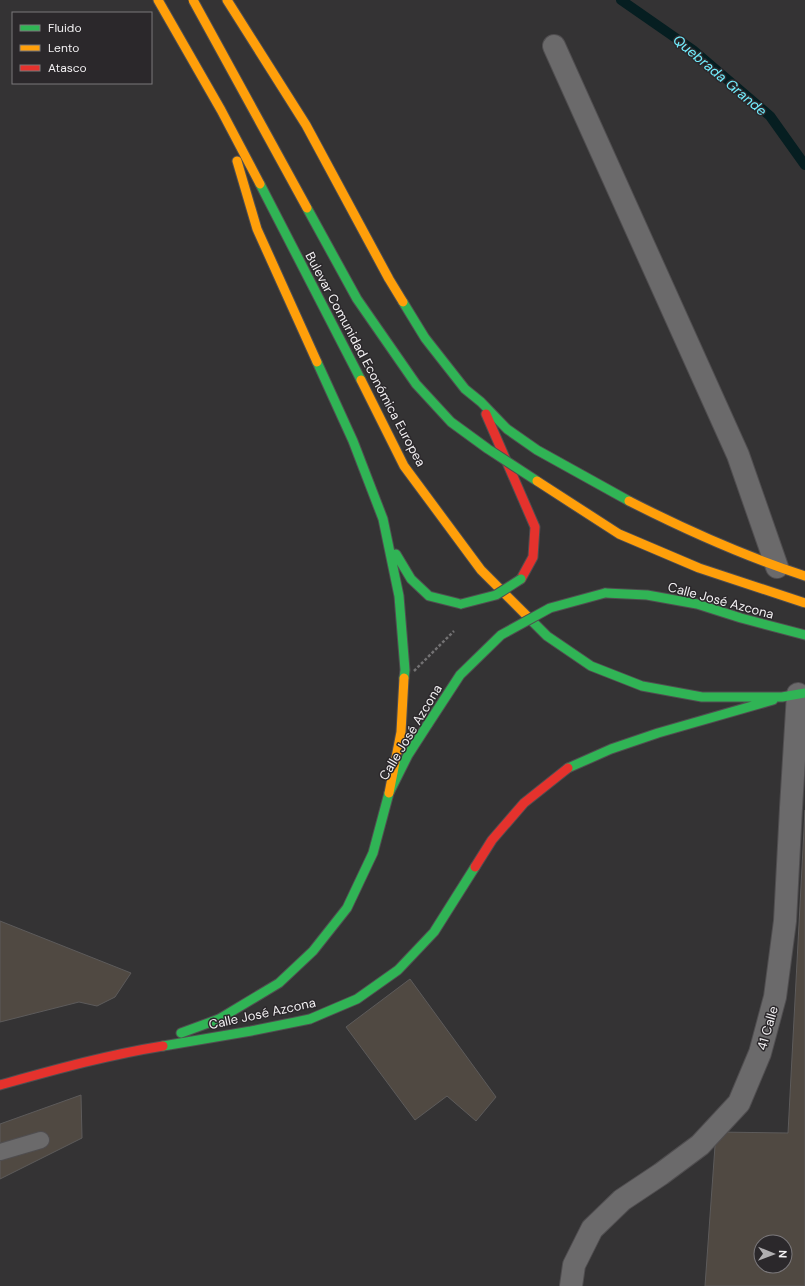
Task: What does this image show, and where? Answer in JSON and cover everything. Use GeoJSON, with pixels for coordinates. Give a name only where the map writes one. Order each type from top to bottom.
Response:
{"type":"FeatureCollection","features":[{"type":"Feature","properties":{"kind":"main road","name":"Bulevar Comunidad Económica Europea"},"geometry":{"type":"LineString","coordinates":[[158,0],[221,110],[341,339],[404,466],[481,570],[548,636],[591,666],[642,686],[702,697],[795,695]]}},
{"type":"Feature","properties":{"kind":"main road"},"geometry":{"type":"LineString","coordinates":[[193,0],[357,298],[416,384],[451,422],[488,449],[619,534],[699,568],[805,603]]}},
{"type":"Feature","properties":{"kind":"main road"},"geometry":{"type":"LineString","coordinates":[[227,0],[306,125],[389,279],[425,338],[466,389],[507,429],[537,450],[622,498],[693,533],[777,567],[805,576]]}},
{"type":"Feature","properties":{"kind":"main road"},"geometry":{"type":"LineString","coordinates":[[221,110],[258,229],[353,441],[383,519],[399,596],[405,670],[401,732],[389,793]]}},
{"type":"Feature","properties":{"kind":"main road"},"geometry":{"type":"LineString","coordinates":[[386,537],[411,579],[429,596],[461,604],[496,595],[521,579],[533,557],[535,527],[481,402]]}},
{"type":"Feature","properties":{"kind":"main road","name":"Calle José Azcona"},"geometry":{"type":"LineString","coordinates":[[131,1051],[219,1019],[279,982],[313,951],[347,908],[373,853],[389,793],[408,755],[460,675],[501,635],[550,608],[605,593],[647,595],[697,604],[741,618],[805,635]]}},
{"type":"Feature","properties":{"kind":"main road","name":"Calle José Azcona"},"geometry":{"type":"LineString","coordinates":[[0,1084],[131,1051],[251,1031],[310,1019],[357,999],[398,970],[434,932],[492,840],[524,803],[569,767],[611,748],[658,733],[795,695]]}},
{"type":"Feature","properties":{"kind":"street"},"geometry":{"type":"LineString","coordinates":[[554,46],[738,455],[777,567]]}},
{"type":"Feature","properties":{"kind":"street","name":"41 Calle"},"geometry":{"type":"LineString","coordinates":[[570,1286],[574,1265],[592,1229],[622,1200],[661,1174],[700,1145],[739,1103],[760,1053],[775,997],[785,921],[795,695]]}},
{"type":"Feature","properties":{"kind":"lane"},"geometry":{"type":"LineString","coordinates":[[0,1152],[41,1140]]}},
{"type":"Feature","properties":{"kind":"building"},"geometry":{"type":"Polygon","coordinates":[[[805,810],[805,1286],[705,1286],[716,1132],[788,1133],[805,810]]]}},
{"type":"Feature","properties":{"kind":"building"},"geometry":{"type":"Polygon","coordinates":[[[0,921],[131,973],[115,997],[97,1006],[79,1002],[0,1022],[0,921]]]}},
{"type":"Feature","properties":{"kind":"building"},"geometry":{"type":"Polygon","coordinates":[[[410,979],[496,1097],[476,1121],[447,1096],[415,1120],[346,1027],[410,979]]]}},
{"type":"Feature","properties":{"kind":"building"},"geometry":{"type":"Polygon","coordinates":[[[81,1095],[82,1138],[0,1179],[0,1124],[81,1095]]]}},
{"type":"Feature","properties":{"kind":"waterway","name":"Quebrada Grande"},"geometry":{"type":"LineString","coordinates":[[621,0],[693,50],[770,116],[805,165]]}},
{"type":"Feature","properties":{"kind":"traffic: fast"},"geometry":{"type":"LineString","coordinates":[[260,184],[361,380]]}},
{"type":"Feature","properties":{"kind":"traffic: fast"},"geometry":{"type":"LineString","coordinates":[[307,208],[357,299],[416,384],[451,422],[488,449],[537,481]]}},
{"type":"Feature","properties":{"kind":"traffic: fast"},"geometry":{"type":"LineString","coordinates":[[403,302],[425,338],[465,389],[481,402],[507,429],[537,450],[629,501]]}},
{"type":"Feature","properties":{"kind":"traffic: fast"},"geometry":{"type":"LineString","coordinates":[[317,362],[353,441],[383,519],[399,596],[405,670],[404,678]]}},
{"type":"Feature","properties":{"kind":"traffic: fast"},"geometry":{"type":"LineString","coordinates":[[396,554],[411,579],[429,596],[461,604]]}},
{"type":"Feature","properties":{"kind":"traffic: fast"},"geometry":{"type":"LineString","coordinates":[[461,604],[496,595],[521,579]]}},
{"type":"Feature","properties":{"kind":"traffic: fast"},"geometry":{"type":"LineString","coordinates":[[605,593],[647,595],[697,604],[741,618],[805,635]]}},
{"type":"Feature","properties":{"kind":"traffic: fast"},"geometry":{"type":"LineString","coordinates":[[428,724],[460,675],[501,635],[550,608],[605,593]]}},
{"type":"Feature","properties":{"kind":"traffic: fast"},"geometry":{"type":"LineString","coordinates":[[530,619],[547,636],[591,666],[642,686],[702,697],[782,697],[805,693]]}},
{"type":"Feature","properties":{"kind":"traffic: fast"},"geometry":{"type":"LineString","coordinates":[[568,768],[611,749],[658,733],[773,700]]}},
{"type":"Feature","properties":{"kind":"traffic: fast"},"geometry":{"type":"LineString","coordinates":[[181,1033],[219,1019],[279,983],[313,951],[347,908],[373,853],[389,793],[408,755],[428,724]]}},
{"type":"Feature","properties":{"kind":"traffic: fast"},"geometry":{"type":"LineString","coordinates":[[163,1046],[310,1019],[357,999],[398,970],[434,932],[475,867]]}},
{"type":"Feature","properties":{"kind":"traffic: slow"},"geometry":{"type":"LineString","coordinates":[[158,0],[221,110],[260,184]]}},
{"type":"Feature","properties":{"kind":"traffic: slow"},"geometry":{"type":"LineString","coordinates":[[193,0],[307,208]]}},
{"type":"Feature","properties":{"kind":"traffic: slow"},"geometry":{"type":"LineString","coordinates":[[227,0],[306,125],[389,279],[403,302]]}},
{"type":"Feature","properties":{"kind":"traffic: slow"},"geometry":{"type":"LineString","coordinates":[[237,161],[257,229],[317,362]]}},
{"type":"Feature","properties":{"kind":"traffic: slow"},"geometry":{"type":"LineString","coordinates":[[361,380],[404,466],[481,570],[530,619]]}},
{"type":"Feature","properties":{"kind":"traffic: slow"},"geometry":{"type":"LineString","coordinates":[[537,481],[619,534],[699,568],[805,603]]}},
{"type":"Feature","properties":{"kind":"traffic: slow"},"geometry":{"type":"LineString","coordinates":[[629,501],[716,542],[805,576]]}},
{"type":"Feature","properties":{"kind":"traffic: slow"},"geometry":{"type":"LineString","coordinates":[[389,793],[401,732],[404,678]]}},
{"type":"Feature","properties":{"kind":"traffic: jam"},"geometry":{"type":"LineString","coordinates":[[486,414],[535,527],[533,557],[521,579]]}},
{"type":"Feature","properties":{"kind":"traffic: jam"},"geometry":{"type":"LineString","coordinates":[[475,867],[492,840],[524,803],[568,768]]}},
{"type":"Feature","properties":{"kind":"traffic: jam"},"geometry":{"type":"LineString","coordinates":[[0,1085],[101,1058],[163,1046]]}}]}
